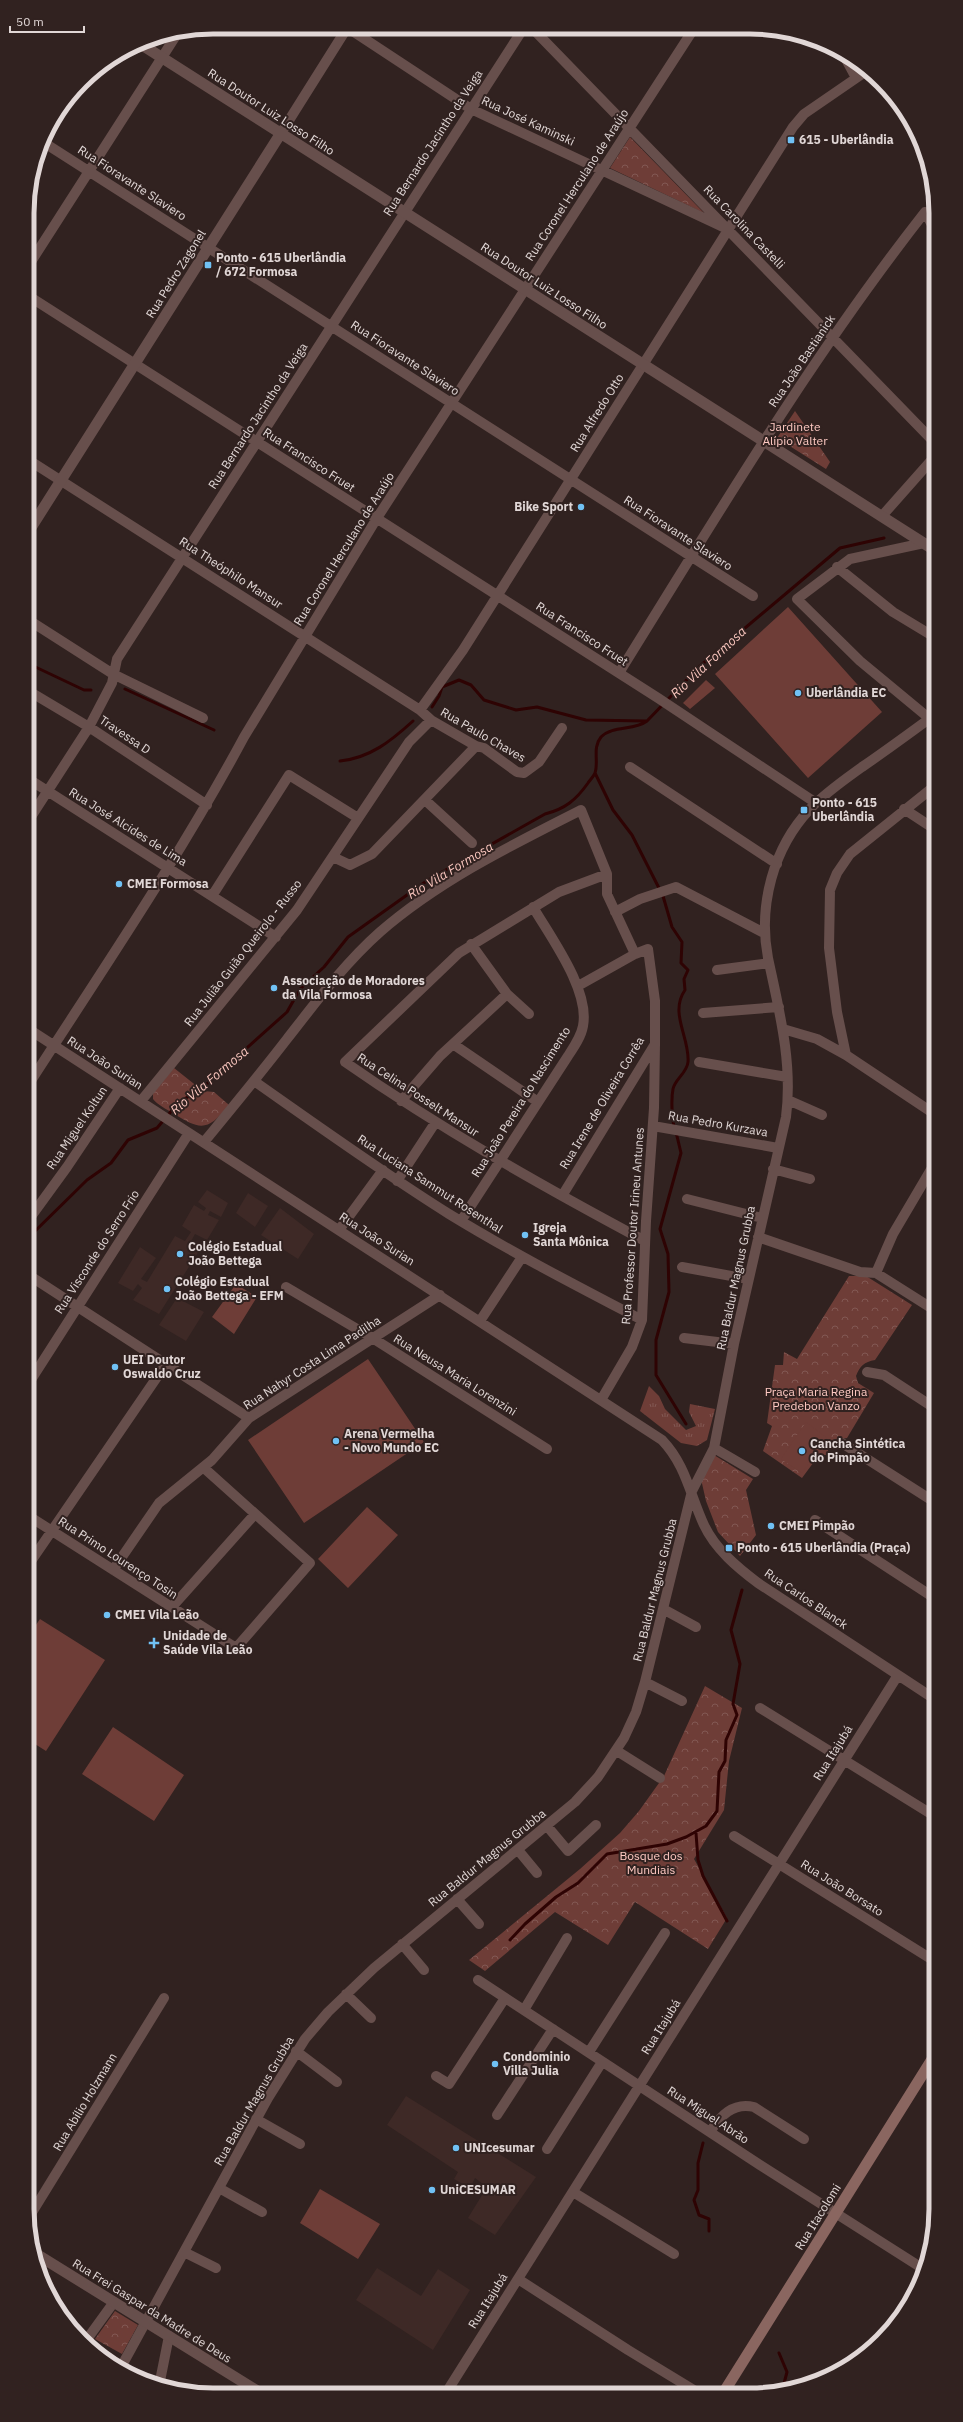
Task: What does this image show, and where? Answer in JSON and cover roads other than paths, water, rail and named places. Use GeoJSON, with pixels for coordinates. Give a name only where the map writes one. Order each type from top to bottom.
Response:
{"type":"FeatureCollection","features":[{"type":"Feature","properties":{"kind":"main road","name":"Rua Itacolomi"},"geometry":{"type":"LineString","coordinates":[[726,2388],[929,2064]]}},
{"type":"Feature","properties":{"kind":"street","name":"Rua Pedro Zagonel"},"geometry":{"type":"LineString","coordinates":[[34,523],[344,34]]}},
{"type":"Feature","properties":{"kind":"street","name":"Rua José Kaminski"},"geometry":{"type":"LineString","coordinates":[[357,34],[471,109],[728,230]]}},
{"type":"Feature","properties":{"kind":"street","name":"Rua Bernardo Jacintho da Veiga"},"geometry":{"type":"LineString","coordinates":[[34,811],[89,727],[112,683],[117,659],[520,34]]}},
{"type":"Feature","properties":{"kind":"street","name":"Rua Carolina Castelli"},"geometry":{"type":"LineString","coordinates":[[538,34],[929,437]]}},
{"type":"Feature","properties":{"kind":"street","name":"Rua Coronel Herculano de Araújo"},"geometry":{"type":"LineString","coordinates":[[34,1076],[207,805],[244,737],[377,518],[690,34]]}},
{"type":"Feature","properties":{"kind":"street"},"geometry":{"type":"LineString","coordinates":[[34,257],[175,38]]}},
{"type":"Feature","properties":{"kind":"street","name":"Rua Doutor Luiz Losso Filho"},"geometry":{"type":"LineString","coordinates":[[146,47],[929,546]]}},
{"type":"Feature","properties":{"kind":"street"},"geometry":{"type":"LineString","coordinates":[[848,63],[856,78]]}},
{"type":"Feature","properties":{"kind":"street","name":"Rua Alfredo Otto"},"geometry":{"type":"LineString","coordinates":[[425,715],[462,650],[793,127],[804,114],[862,74]]}},
{"type":"Feature","properties":{"kind":"street","name":"Rua Fioravante Slaviero"},"geometry":{"type":"LineString","coordinates":[[48,145],[752,596]]}},
{"type":"Feature","properties":{"kind":"street","name":"Rua João Bastianick"},"geometry":{"type":"LineString","coordinates":[[618,673],[764,441],[833,338],[884,264],[925,212],[929,219]]}},
{"type":"Feature","properties":{"kind":"street","name":"Rua Francisco Fruet"},"geometry":{"type":"LineString","coordinates":[[34,299],[662,701],[816,803]]}},
{"type":"Feature","properties":{"kind":"street","name":"Rua Theóphilo Mansur"},"geometry":{"type":"LineString","coordinates":[[34,463],[305,636],[425,715]]}},
{"type":"Feature","properties":{"kind":"street"},"geometry":{"type":"LineString","coordinates":[[882,516],[929,463]]}},
{"type":"Feature","properties":{"kind":"street"},"geometry":{"type":"LineString","coordinates":[[924,543],[850,559],[837,567],[797,599],[860,661],[929,713]]}},
{"type":"Feature","properties":{"kind":"street"},"geometry":{"type":"LineString","coordinates":[[837,567],[893,612],[929,634]]}},
{"type":"Feature","properties":{"kind":"street"},"geometry":{"type":"LineString","coordinates":[[34,623],[113,674],[203,718]]}},
{"type":"Feature","properties":{"kind":"street","name":"Travessa D"},"geometry":{"type":"LineString","coordinates":[[34,694],[89,727],[207,805]]}},
{"type":"Feature","properties":{"kind":"street","name":"Rua Paulo Chaves"},"geometry":{"type":"LineString","coordinates":[[425,715],[476,746],[484,748],[517,772],[524,773],[539,762],[562,728]]}},
{"type":"Feature","properties":{"kind":"street","name":"Rua Julião Guião Queirolo - Russo"},"geometry":{"type":"LineString","coordinates":[[141,1101],[297,910],[411,739],[425,715]]}},
{"type":"Feature","properties":{"kind":"street","name":"Rua Baldur Magnus Grubba"},"geometry":{"type":"LineString","coordinates":[[123,2364],[256,2119],[296,2052],[316,2025],[346,1994],[402,1944],[547,1826],[591,1785],[617,1751],[631,1723],[645,1682],[692,1491],[714,1448],[734,1344],[788,1100],[783,1029],[764,933],[766,901],[777,864],[797,825],[816,803],[929,719]]}},
{"type":"Feature","properties":{"kind":"street"},"geometry":{"type":"LineString","coordinates":[[333,857],[350,865],[364,860],[384,844],[476,746]]}},
{"type":"Feature","properties":{"kind":"street"},"geometry":{"type":"LineString","coordinates":[[630,767],[777,864]]}},
{"type":"Feature","properties":{"kind":"street"},"geometry":{"type":"LineString","coordinates":[[212,896],[289,775],[358,818]]}},
{"type":"Feature","properties":{"kind":"street","name":"Rua José Alcides de Lima"},"geometry":{"type":"LineString","coordinates":[[34,783],[276,937]]}},
{"type":"Feature","properties":{"kind":"street"},"geometry":{"type":"LineString","coordinates":[[846,1055],[836,1012],[829,948],[830,890],[837,873],[850,854],[929,790]]}},
{"type":"Feature","properties":{"kind":"street"},"geometry":{"type":"LineString","coordinates":[[425,800],[472,843]]}},
{"type":"Feature","properties":{"kind":"street"},"geometry":{"type":"LineString","coordinates":[[904,809],[929,825]]}},
{"type":"Feature","properties":{"kind":"street"},"geometry":{"type":"LineString","coordinates":[[204,1142],[340,974],[367,944],[393,921],[484,859],[581,810],[607,874],[605,890],[635,954],[578,986]]}},
{"type":"Feature","properties":{"kind":"street"},"geometry":{"type":"LineString","coordinates":[[529,1014],[507,994],[472,944],[533,907],[572,886],[607,874]]}},
{"type":"Feature","properties":{"kind":"street"},"geometry":{"type":"LineString","coordinates":[[616,912],[640,899],[676,887],[764,933]]}},
{"type":"Feature","properties":{"kind":"street","name":"Rua João Pereira do Nascimento"},"geometry":{"type":"LineString","coordinates":[[461,1221],[572,1050],[583,1027],[584,1009],[578,986],[533,907]]}},
{"type":"Feature","properties":{"kind":"street","name":"Rua Celina Posselt Mansur"},"geometry":{"type":"LineString","coordinates":[[472,944],[440,969],[345,1062],[435,1123],[500,1162],[645,1241]]}},
{"type":"Feature","properties":{"kind":"street","name":"Rua Irene de Oliveira Corrêa"},"geometry":{"type":"LineString","coordinates":[[562,1196],[655,1044],[655,1001],[648,949],[635,954]]}},
{"type":"Feature","properties":{"kind":"street"},"geometry":{"type":"LineString","coordinates":[[717,970],[769,963]]}},
{"type":"Feature","properties":{"kind":"street"},"geometry":{"type":"LineString","coordinates":[[401,1101],[453,1044],[507,994]]}},
{"type":"Feature","properties":{"kind":"street"},"geometry":{"type":"LineString","coordinates":[[703,1013],[779,1007]]}},
{"type":"Feature","properties":{"kind":"street"},"geometry":{"type":"LineString","coordinates":[[783,1029],[813,1037],[846,1055],[929,1110]]}},
{"type":"Feature","properties":{"kind":"street","name":"Rua João Surian"},"geometry":{"type":"LineString","coordinates":[[34,1032],[662,1440],[679,1461],[692,1491]]}},
{"type":"Feature","properties":{"kind":"street"},"geometry":{"type":"LineString","coordinates":[[453,1044],[538,1102]]}},
{"type":"Feature","properties":{"kind":"street","name":"Rua Professor Doutor Irineu Antunes"},"geometry":{"type":"LineString","coordinates":[[601,1400],[632,1347],[642,1320],[645,1241],[653,1126],[655,1044]]}},
{"type":"Feature","properties":{"kind":"street"},"geometry":{"type":"LineString","coordinates":[[699,1062],[787,1077]]}},
{"type":"Feature","properties":{"kind":"street","name":"Rua Luciana Sammut Rosenthal"},"geometry":{"type":"LineString","coordinates":[[254,1080],[382,1170],[461,1221],[522,1257],[642,1320]]}},
{"type":"Feature","properties":{"kind":"street","name":"Rua Miguel Koltun"},"geometry":{"type":"LineString","coordinates":[[34,1212],[67,1167],[120,1088]]}},
{"type":"Feature","properties":{"kind":"street"},"geometry":{"type":"LineString","coordinates":[[788,1100],[822,1115]]}},
{"type":"Feature","properties":{"kind":"street"},"geometry":{"type":"LineString","coordinates":[[398,1180],[435,1123]]}},
{"type":"Feature","properties":{"kind":"street","name":"Rua Pedro Kurzava"},"geometry":{"type":"LineString","coordinates":[[653,1126],[778,1148]]}},
{"type":"Feature","properties":{"kind":"street","name":"Rua Visconde do Serro Frio"},"geometry":{"type":"LineString","coordinates":[[34,1375],[189,1133]]}},
{"type":"Feature","properties":{"kind":"street"},"geometry":{"type":"LineString","coordinates":[[773,1169],[810,1179]]}},
{"type":"Feature","properties":{"kind":"street"},"geometry":{"type":"LineString","coordinates":[[339,1230],[382,1170]]}},
{"type":"Feature","properties":{"kind":"street"},"geometry":{"type":"LineString","coordinates":[[876,1273],[892,1234],[929,1173]]}},
{"type":"Feature","properties":{"kind":"street"},"geometry":{"type":"LineString","coordinates":[[687,1199],[762,1218]]}},
{"type":"Feature","properties":{"kind":"street"},"geometry":{"type":"LineString","coordinates":[[758,1237],[860,1272],[876,1273],[929,1307]]}},
{"type":"Feature","properties":{"kind":"street"},"geometry":{"type":"LineString","coordinates":[[480,1321],[522,1257]]}},
{"type":"Feature","properties":{"kind":"street"},"geometry":{"type":"LineString","coordinates":[[682,1267],[748,1279]]}},
{"type":"Feature","properties":{"kind":"street"},"geometry":{"type":"LineString","coordinates":[[34,1279],[249,1418]]}},
{"type":"Feature","properties":{"kind":"street","name":"Rua Neusa Maria Lorenzini"},"geometry":{"type":"LineString","coordinates":[[286,1287],[374,1339],[547,1449]]}},
{"type":"Feature","properties":{"kind":"street","name":"Rua Nahyr Costa Lima Padilha"},"geometry":{"type":"LineString","coordinates":[[113,1570],[159,1503],[204,1468],[249,1418],[374,1339],[440,1295]]}},
{"type":"Feature","properties":{"kind":"street"},"geometry":{"type":"LineString","coordinates":[[684,1338],[734,1344]]}},
{"type":"Feature","properties":{"kind":"street"},"geometry":{"type":"LineString","coordinates":[[34,1557],[166,1364]]}},
{"type":"Feature","properties":{"kind":"street"},"geometry":{"type":"LineString","coordinates":[[867,1372],[884,1375],[929,1404]]}},
{"type":"Feature","properties":{"kind":"street"},"geometry":{"type":"LineString","coordinates":[[842,1443],[929,1499]]}},
{"type":"Feature","properties":{"kind":"street"},"geometry":{"type":"LineString","coordinates":[[714,1448],[755,1472]]}},
{"type":"Feature","properties":{"kind":"street"},"geometry":{"type":"LineString","coordinates":[[172,1607],[255,1514],[204,1468]]}},
{"type":"Feature","properties":{"kind":"street","name":"Rua Carlos Blanck"},"geometry":{"type":"LineString","coordinates":[[692,1491],[704,1527],[732,1562],[758,1583],[929,1695]]}},
{"type":"Feature","properties":{"kind":"street","name":"Rua Primo Lourenço Tosin"},"geometry":{"type":"LineString","coordinates":[[34,1519],[236,1648],[310,1563],[255,1514]]}},
{"type":"Feature","properties":{"kind":"street"},"geometry":{"type":"LineString","coordinates":[[815,1520],[929,1594]]}},
{"type":"Feature","properties":{"kind":"street"},"geometry":{"type":"LineString","coordinates":[[664,1609],[696,1627]]}},
{"type":"Feature","properties":{"kind":"street","name":"Rua Itajubá"},"geometry":{"type":"LineString","coordinates":[[449,2388],[898,1675]]}},
{"type":"Feature","properties":{"kind":"street"},"geometry":{"type":"LineString","coordinates":[[645,1682],[682,1701]]}},
{"type":"Feature","properties":{"kind":"street"},"geometry":{"type":"LineString","coordinates":[[760,1708],[929,1813]]}},
{"type":"Feature","properties":{"kind":"street"},"geometry":{"type":"LineString","coordinates":[[617,1751],[660,1778]]}},
{"type":"Feature","properties":{"kind":"street"},"geometry":{"type":"LineString","coordinates":[[547,1826],[568,1851],[596,1825]]}},
{"type":"Feature","properties":{"kind":"street","name":"Rua João Borsato"},"geometry":{"type":"LineString","coordinates":[[734,1836],[929,1958]]}},
{"type":"Feature","properties":{"kind":"street"},"geometry":{"type":"LineString","coordinates":[[518,1850],[537,1873]]}},
{"type":"Feature","properties":{"kind":"street"},"geometry":{"type":"LineString","coordinates":[[457,1899],[479,1924]]}},
{"type":"Feature","properties":{"kind":"street"},"geometry":{"type":"LineString","coordinates":[[589,2052],[665,1933]]}},
{"type":"Feature","properties":{"kind":"street"},"geometry":{"type":"LineString","coordinates":[[524,2010],[567,1938]]}},
{"type":"Feature","properties":{"kind":"street"},"geometry":{"type":"LineString","coordinates":[[402,1944],[424,1970]]}},
{"type":"Feature","properties":{"kind":"street","name":"Rua Miguel Abrão"},"geometry":{"type":"LineString","coordinates":[[478,1980],[710,2132],[920,2266]]}},
{"type":"Feature","properties":{"kind":"street"},"geometry":{"type":"LineString","coordinates":[[346,1994],[371,2018]]}},
{"type":"Feature","properties":{"kind":"street","name":"Rua Abílio Holzmann"},"geometry":{"type":"LineString","coordinates":[[34,2209],[164,1998]]}},
{"type":"Feature","properties":{"kind":"street"},"geometry":{"type":"LineString","coordinates":[[436,2076],[449,2084],[505,1998]]}},
{"type":"Feature","properties":{"kind":"street"},"geometry":{"type":"LineString","coordinates":[[497,2115],[553,2029]]}},
{"type":"Feature","properties":{"kind":"street"},"geometry":{"type":"LineString","coordinates":[[296,2052],[337,2082]]}},
{"type":"Feature","properties":{"kind":"street"},"geometry":{"type":"LineString","coordinates":[[547,2149],[602,2062]]}},
{"type":"Feature","properties":{"kind":"street"},"geometry":{"type":"LineString","coordinates":[[710,2132],[717,2122],[732,2108],[747,2106],[754,2108],[804,2139]]}},
{"type":"Feature","properties":{"kind":"street"},"geometry":{"type":"LineString","coordinates":[[256,2119],[300,2144]]}},
{"type":"Feature","properties":{"kind":"street"},"geometry":{"type":"LineString","coordinates":[[219,2188],[262,2212]]}},
{"type":"Feature","properties":{"kind":"street"},"geometry":{"type":"LineString","coordinates":[[573,2192],[674,2254]]}},
{"type":"Feature","properties":{"kind":"street"},"geometry":{"type":"LineString","coordinates":[[184,2252],[216,2268]]}},
{"type":"Feature","properties":{"kind":"street","name":"Rua Frei Gaspar da Madre de Deus"},"geometry":{"type":"LineString","coordinates":[[40,2257],[252,2388]]}},
{"type":"Feature","properties":{"kind":"street"},"geometry":{"type":"LineString","coordinates":[[518,2279],[628,2350],[690,2388]]}},
{"type":"Feature","properties":{"kind":"street"},"geometry":{"type":"LineString","coordinates":[[88,2338],[114,2302]]}},
{"type":"Feature","properties":{"kind":"street"},"geometry":{"type":"LineString","coordinates":[[161,2380],[169,2336]]}},
{"type":"Feature","properties":{"kind":"waterway","name":"Rio Vila Formosa"},"geometry":{"type":"LineString","coordinates":[[34,1232],[87,1180],[111,1163],[128,1140],[157,1128],[179,1102],[200,1090],[287,1012],[300,989],[324,967],[348,937],[428,880],[545,814],[570,803],[584,789],[594,774],[596,768],[596,750],[598,741],[601,737],[611,731],[636,726],[647,721],[700,666],[840,548],[884,538]]}},
{"type":"Feature","properties":{"kind":"waterway"},"geometry":{"type":"LineString","coordinates":[[34,666],[84,690],[91,690]]}},
{"type":"Feature","properties":{"kind":"waterway"},"geometry":{"type":"LineString","coordinates":[[432,707],[439,696],[442,687],[459,680],[471,685],[484,700],[516,710],[537,707],[586,720],[646,721]]}},
{"type":"Feature","properties":{"kind":"waterway"},"geometry":{"type":"LineString","coordinates":[[125,689],[214,730]]}},
{"type":"Feature","properties":{"kind":"waterway"},"geometry":{"type":"LineString","coordinates":[[340,761],[361,756],[380,747],[413,721]]}},
{"type":"Feature","properties":{"kind":"waterway"},"geometry":{"type":"LineString","coordinates":[[595,773],[613,810],[632,835],[663,896],[672,927],[682,942],[681,963],[688,970],[684,979],[685,990],[681,999],[679,1017],[688,1053],[688,1062],[686,1069],[674,1085],[673,1089],[672,1108],[674,1127]]}},
{"type":"Feature","properties":{"kind":"waterway"},"geometry":{"type":"LineString","coordinates":[[676,1132],[681,1153],[660,1229],[668,1254],[669,1292],[656,1340],[656,1375],[686,1424]]}},
{"type":"Feature","properties":{"kind":"waterway"},"geometry":{"type":"LineString","coordinates":[[510,1940],[525,1924],[556,1897],[578,1883],[607,1854],[667,1844],[686,1837],[706,1826],[717,1811],[719,1772],[725,1761],[726,1740],[737,1715],[733,1704],[740,1664],[731,1630],[742,1590]]}},
{"type":"Feature","properties":{"kind":"waterway"},"geometry":{"type":"LineString","coordinates":[[696,1833],[698,1860],[703,1876],[727,1921]]}},
{"type":"Feature","properties":{"kind":"waterway"},"geometry":{"type":"LineString","coordinates":[[703,2143],[698,2163],[698,2190],[694,2200],[699,2215],[709,2219],[709,2231]]}},
{"type":"Feature","properties":{"kind":"waterway"},"geometry":{"type":"LineString","coordinates":[[779,2353],[787,2372],[784,2385]]}},
{"type":"Feature","properties":{"kind":"place","name":"615 - Uberlândia"},"geometry":{"type":"Point","coordinates":[791,140]}},
{"type":"Feature","properties":{"kind":"place","name":"Ponto - 615 Uberlândia / 672 Formosa"},"geometry":{"type":"Point","coordinates":[208,265]}},
{"type":"Feature","properties":{"kind":"place","name":"Bike Sport"},"geometry":{"type":"Point","coordinates":[581,507]}},
{"type":"Feature","properties":{"kind":"place","name":"Uberlândia EC"},"geometry":{"type":"Point","coordinates":[798,693]}},
{"type":"Feature","properties":{"kind":"place","name":"Ponto - 615 Uberlândia"},"geometry":{"type":"Point","coordinates":[804,810]}},
{"type":"Feature","properties":{"kind":"place","name":"CMEI Formosa"},"geometry":{"type":"Point","coordinates":[119,884]}},
{"type":"Feature","properties":{"kind":"place","name":"Associação de Moradores da Vila Formosa"},"geometry":{"type":"Point","coordinates":[274,988]}},
{"type":"Feature","properties":{"kind":"place","name":"Igreja Santa Mônica"},"geometry":{"type":"Point","coordinates":[525,1235]}},
{"type":"Feature","properties":{"kind":"place","name":"Colégio Estadual João Bettega"},"geometry":{"type":"Point","coordinates":[180,1254]}},
{"type":"Feature","properties":{"kind":"place","name":"Colégio Estadual João Bettega - EFM"},"geometry":{"type":"Point","coordinates":[167,1289]}},
{"type":"Feature","properties":{"kind":"place","name":"UEI Doutor Oswaldo Cruz"},"geometry":{"type":"Point","coordinates":[115,1367]}},
{"type":"Feature","properties":{"kind":"place","name":"Arena Vermelha - Novo Mundo EC"},"geometry":{"type":"Point","coordinates":[336,1441]}},
{"type":"Feature","properties":{"kind":"place","name":"Cancha Sintética do Pimpão"},"geometry":{"type":"Point","coordinates":[802,1451]}},
{"type":"Feature","properties":{"kind":"place","name":"CMEI Pimpão"},"geometry":{"type":"Point","coordinates":[771,1526]}},
{"type":"Feature","properties":{"kind":"place","name":"Ponto - 615 Uberlândia (Praça)"},"geometry":{"type":"Point","coordinates":[729,1548]}},
{"type":"Feature","properties":{"kind":"place","name":"CMEI Vila Leão"},"geometry":{"type":"Point","coordinates":[107,1615]}},
{"type":"Feature","properties":{"kind":"place","name":"Unidade de Saúde Vila Leão"},"geometry":{"type":"Point","coordinates":[154,1643]}},
{"type":"Feature","properties":{"kind":"place","name":"Condominio Villa Julia"},"geometry":{"type":"Point","coordinates":[495,2064]}},
{"type":"Feature","properties":{"kind":"place","name":"UNIcesumar"},"geometry":{"type":"Point","coordinates":[456,2148]}},
{"type":"Feature","properties":{"kind":"place","name":"UniCESUMAR"},"geometry":{"type":"Point","coordinates":[432,2190]}},
{"type":"Feature","properties":{"kind":"park label","name":"Jardinete Alípio Valter"},"geometry":{"type":"Point","coordinates":[795,434]}},
{"type":"Feature","properties":{"kind":"park label","name":"Praça Maria Regina Predebon Vanzo"},"geometry":{"type":"Point","coordinates":[816,1399]}},
{"type":"Feature","properties":{"kind":"park label","name":"Bosque dos Mundiais"},"geometry":{"type":"Point","coordinates":[651,1863]}}]}
